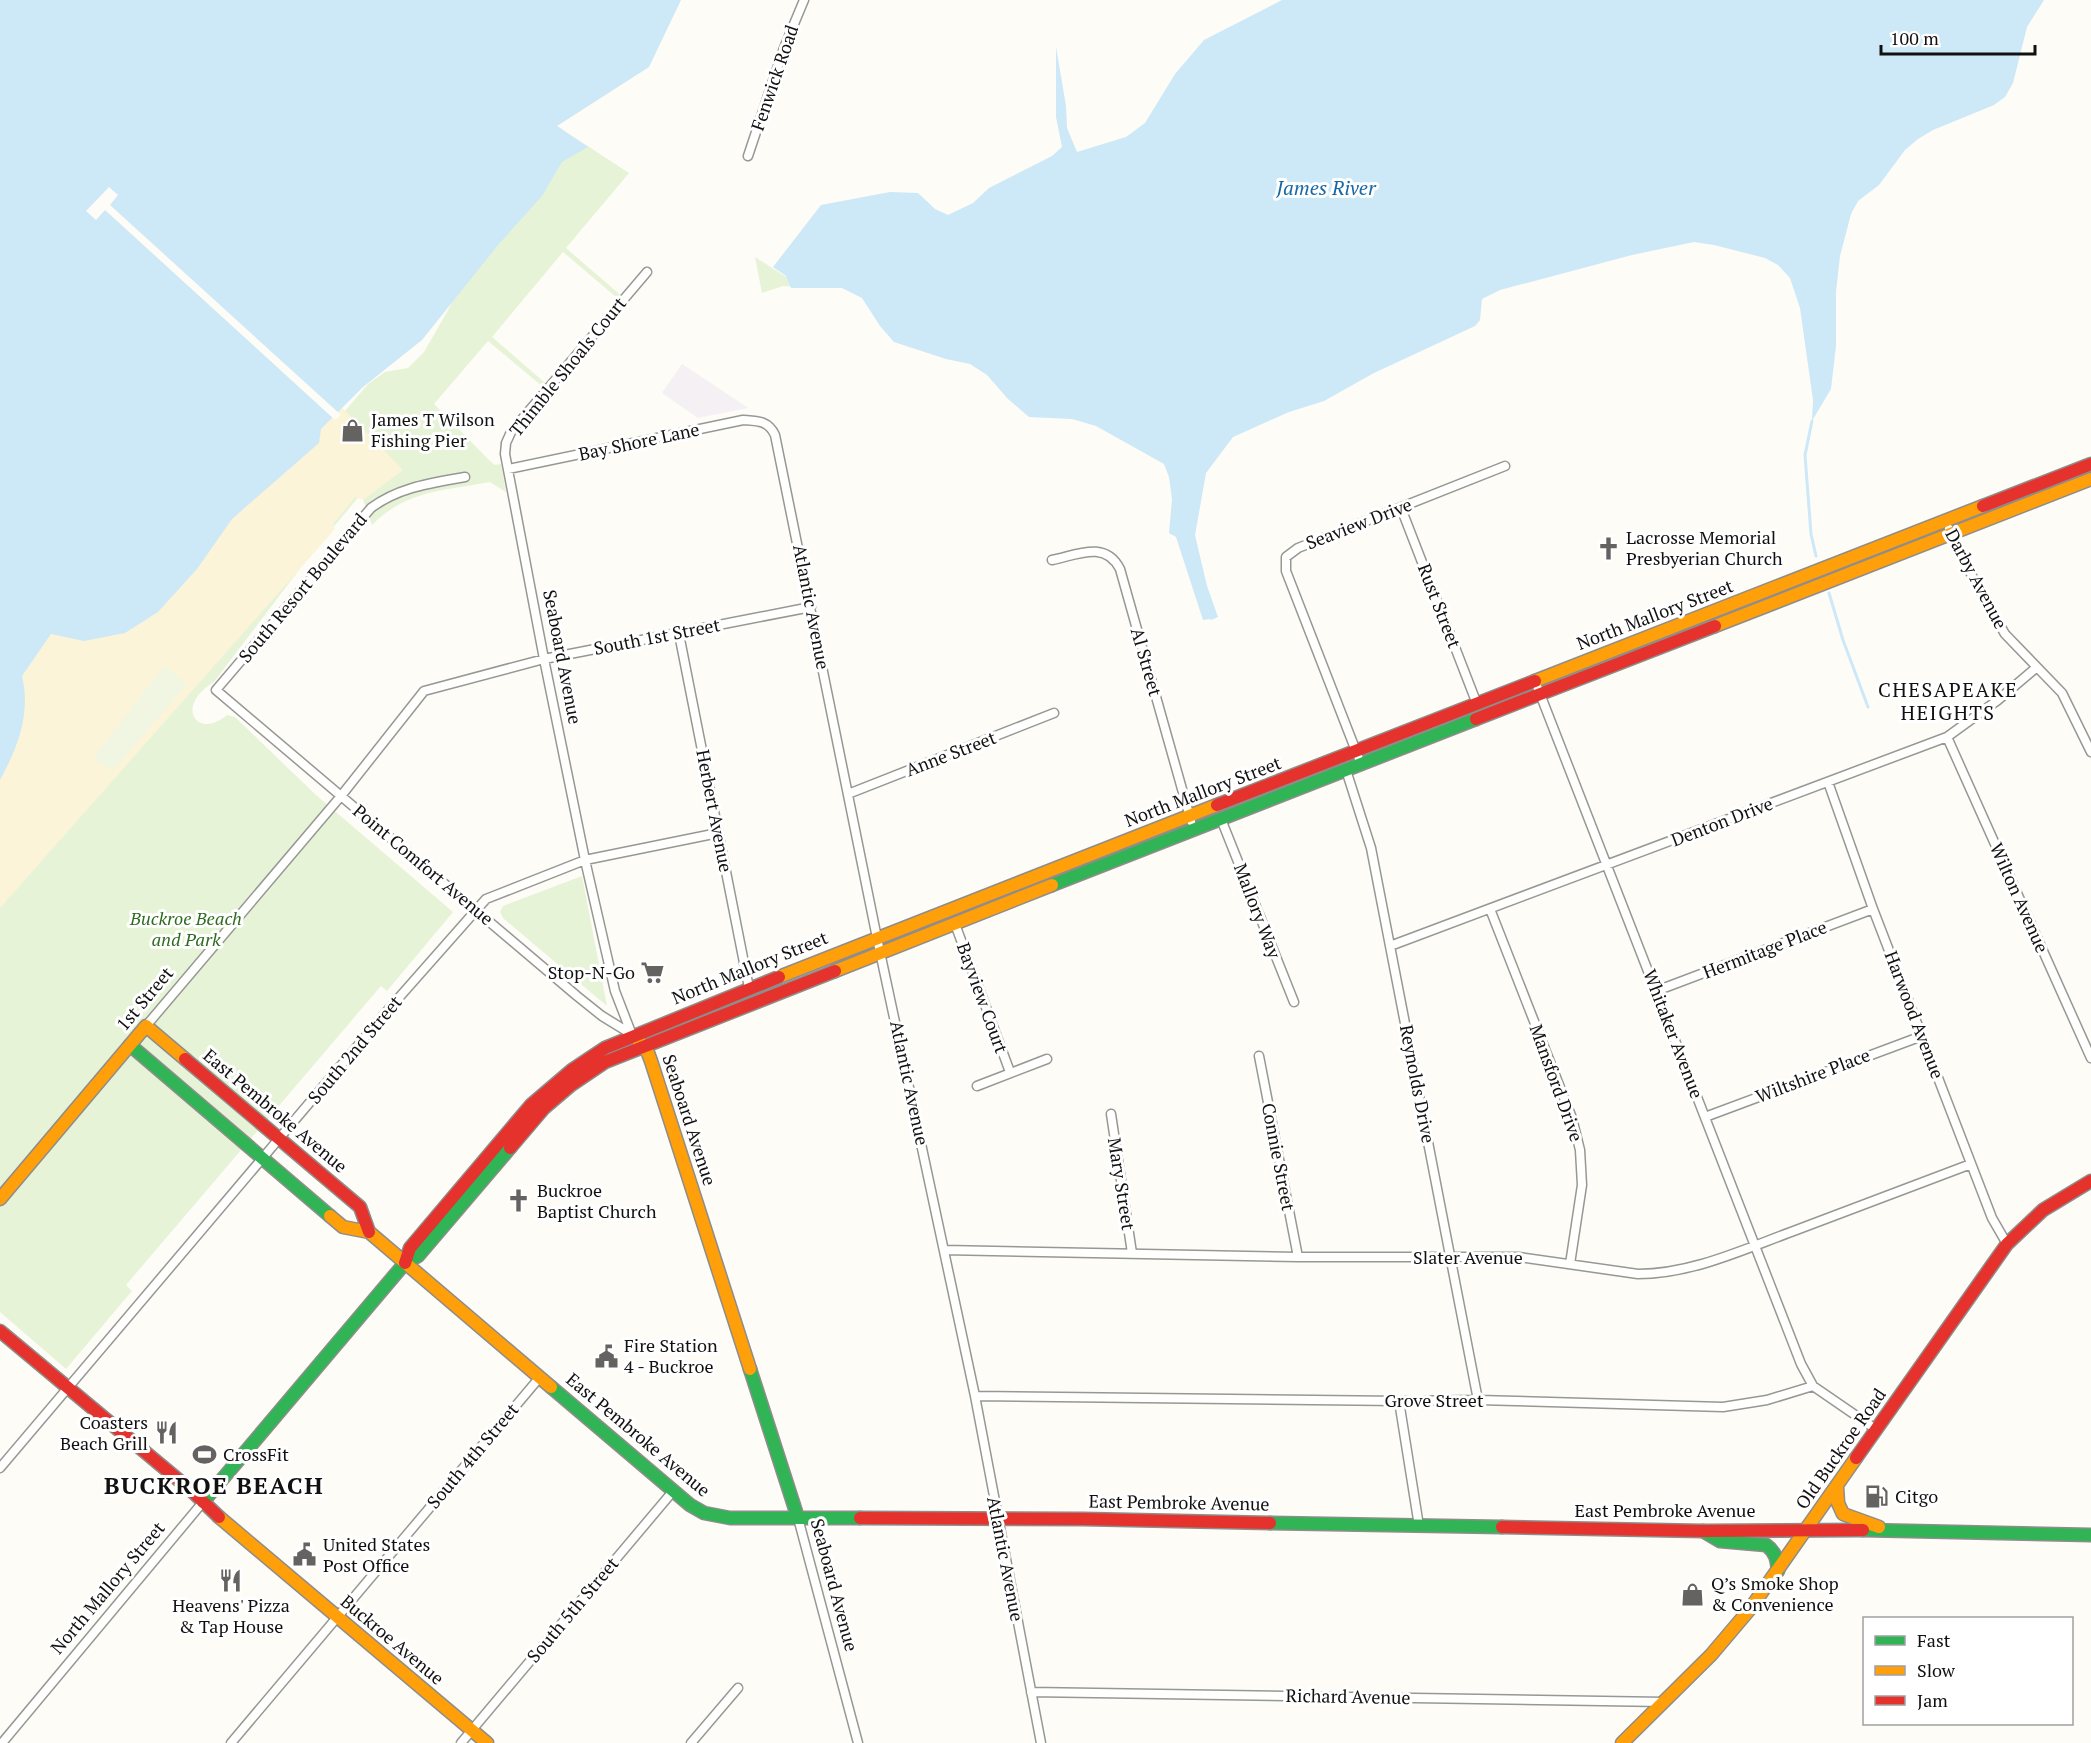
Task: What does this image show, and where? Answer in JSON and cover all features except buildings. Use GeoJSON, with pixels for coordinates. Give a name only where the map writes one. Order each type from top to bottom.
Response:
{"type":"FeatureCollection","features":[{"type":"Feature","properties":{"kind":"main road","name":"North Mallory Street"},"geometry":{"type":"LineString","coordinates":[[405,1263],[410,1248],[545,1092],[587,1058],[633,1035],[2091,464]]}},
{"type":"Feature","properties":{"kind":"main road","name":"North Mallory Street"},"geometry":{"type":"LineString","coordinates":[[202,1502],[405,1263],[418,1256],[544,1108],[589,1072],[618,1056],[2091,479]]}},
{"type":"Feature","properties":{"kind":"main road","name":"1st Street"},"geometry":{"type":"LineString","coordinates":[[0,1199],[146,1026]]}},
{"type":"Feature","properties":{"kind":"main road","name":"East Pembroke Avenue"},"geometry":{"type":"LineString","coordinates":[[146,1026],[360,1207],[369,1232],[697,1509],[712,1515],[730,1518],[1083,1519],[1703,1531],[1807,1530],[2091,1535]]}},
{"type":"Feature","properties":{"kind":"main road","name":"Seaboard Avenue"},"geometry":{"type":"LineString","coordinates":[[633,1035],[643,1046],[651,1061],[798,1518]]}},
{"type":"Feature","properties":{"kind":"main road","name":"East Pembroke Avenue"},"geometry":{"type":"LineString","coordinates":[[130,1045],[343,1227],[369,1232]]}},
{"type":"Feature","properties":{"kind":"main road","name":"Old Buckroe Road"},"geometry":{"type":"LineString","coordinates":[[1623,1743],[1711,1655],[1750,1609],[2007,1244],[2043,1210],[2091,1181]]}},
{"type":"Feature","properties":{"kind":"main road","name":"Buckroe Avenue"},"geometry":{"type":"LineString","coordinates":[[0,1331],[487,1743]]}},
{"type":"Feature","properties":{"kind":"main road"},"geometry":{"type":"LineString","coordinates":[[1837,1486],[1838,1503],[1844,1514],[1891,1531]]}},
{"type":"Feature","properties":{"kind":"main road"},"geometry":{"type":"LineString","coordinates":[[1703,1531],[1719,1541],[1769,1546],[1778,1558],[1778,1571]]}},
{"type":"Feature","properties":{"kind":"street","name":"Fenwick Road"},"geometry":{"type":"LineString","coordinates":[[748,156],[784,48],[804,0]]}},
{"type":"Feature","properties":{"kind":"street","name":"Thimble Shoals Court"},"geometry":{"type":"LineString","coordinates":[[508,469],[505,449],[511,432],[647,272]]}},
{"type":"Feature","properties":{"kind":"street","name":"Bay Shore Lane"},"geometry":{"type":"LineString","coordinates":[[508,469],[743,420],[770,425]]}},
{"type":"Feature","properties":{"kind":"street","name":"Atlantic Avenue"},"geometry":{"type":"LineString","coordinates":[[770,425],[775,435],[877,938],[975,1396],[1041,1743]]}},
{"type":"Feature","properties":{"kind":"street","name":"Seaview Drive"},"geometry":{"type":"LineString","coordinates":[[1361,764],[1286,571],[1286,557],[1298,548],[1505,466]]}},
{"type":"Feature","properties":{"kind":"street","name":"Seaboard Avenue"},"geometry":{"type":"LineString","coordinates":[[508,469],[585,860],[615,991],[633,1035]]}},
{"type":"Feature","properties":{"kind":"street","name":"South Resort Boulevard"},"geometry":{"type":"LineString","coordinates":[[216,690],[371,508],[401,490],[465,477]]}},
{"type":"Feature","properties":{"kind":"street","name":"Rust Street"},"geometry":{"type":"LineString","coordinates":[[1401,508],[1477,704]]}},
{"type":"Feature","properties":{"kind":"street","name":"Darby Avenue"},"geometry":{"type":"LineString","coordinates":[[1945,521],[2005,634],[2062,693],[2091,752]]}},
{"type":"Feature","properties":{"kind":"street","name":"Al Street"},"geometry":{"type":"LineString","coordinates":[[1052,560],[1098,551],[1108,554],[1120,569],[1194,829]]}},
{"type":"Feature","properties":{"kind":"street","name":"South 1st Street"},"geometry":{"type":"LineString","coordinates":[[341,796],[424,691],[544,658],[811,607]]}},
{"type":"Feature","properties":{"kind":"street","name":"Herbert Avenue"},"geometry":{"type":"LineString","coordinates":[[679,634],[749,988]]}},
{"type":"Feature","properties":{"kind":"street","name":"Denton Drive"},"geometry":{"type":"LineString","coordinates":[[1390,946],[1947,737],[1998,700],[2037,667]]}},
{"type":"Feature","properties":{"kind":"street","name":"Whitaker Avenue"},"geometry":{"type":"LineString","coordinates":[[1535,681],[1801,1364],[1813,1386]]}},
{"type":"Feature","properties":{"kind":"street","name":"Point Comfort Avenue"},"geometry":{"type":"LineString","coordinates":[[216,690],[602,1016],[633,1035]]}},
{"type":"Feature","properties":{"kind":"street","name":"Anne Street"},"geometry":{"type":"LineString","coordinates":[[848,794],[1054,713]]}},
{"type":"Feature","properties":{"kind":"street","name":"Wilton Avenue"},"geometry":{"type":"LineString","coordinates":[[1947,737],[2091,1058]]}},
{"type":"Feature","properties":{"kind":"street","name":"Reynolds Drive"},"geometry":{"type":"LineString","coordinates":[[1346,770],[1371,848],[1478,1400]]}},
{"type":"Feature","properties":{"kind":"street","name":"Harwood Avenue"},"geometry":{"type":"LineString","coordinates":[[1828,782],[1971,1164],[1995,1225],[2007,1244]]}},
{"type":"Feature","properties":{"kind":"street","name":"1st Street"},"geometry":{"type":"LineString","coordinates":[[146,1026],[341,796]]}},
{"type":"Feature","properties":{"kind":"street","name":"Mallory Way"},"geometry":{"type":"LineString","coordinates":[[1221,819],[1294,1002]]}},
{"type":"Feature","properties":{"kind":"street","name":"South 2nd Street"},"geometry":{"type":"LineString","coordinates":[[0,1468],[486,899],[585,860],[718,833]]}},
{"type":"Feature","properties":{"kind":"street","name":"Mansford Drive"},"geometry":{"type":"LineString","coordinates":[[1490,909],[1572,1118],[1580,1150],[1582,1185],[1570,1264]]}},
{"type":"Feature","properties":{"kind":"street","name":"Hermitage Place"},"geometry":{"type":"LineString","coordinates":[[1656,991],[1874,909]]}},
{"type":"Feature","properties":{"kind":"street","name":"Bayview Court"},"geometry":{"type":"LineString","coordinates":[[955,924],[1010,1072]]}},
{"type":"Feature","properties":{"kind":"street","name":"Wiltshire Place"},"geometry":{"type":"LineString","coordinates":[[1705,1117],[1922,1036]]}},
{"type":"Feature","properties":{"kind":"street","name":"Connie Street"},"geometry":{"type":"LineString","coordinates":[[1259,1056],[1298,1257]]}},
{"type":"Feature","properties":{"kind":"street","name":"Bayview Court"},"geometry":{"type":"LineString","coordinates":[[977,1086],[1047,1059]]}},
{"type":"Feature","properties":{"kind":"street","name":"Mary Street"},"geometry":{"type":"LineString","coordinates":[[1111,1114],[1132,1253]]}},
{"type":"Feature","properties":{"kind":"street","name":"Slater Avenue"},"geometry":{"type":"LineString","coordinates":[[944,1250],[1298,1257],[1519,1257],[1638,1274],[1655,1274],[1687,1268],[1755,1245],[1971,1164]]}},
{"type":"Feature","properties":{"kind":"street","name":"South 4th Street"},"geometry":{"type":"LineString","coordinates":[[231,1743],[540,1377]]}},
{"type":"Feature","properties":{"kind":"street"},"geometry":{"type":"LineString","coordinates":[[1813,1386],[1877,1430]]}},
{"type":"Feature","properties":{"kind":"street","name":"Grove Street"},"geometry":{"type":"LineString","coordinates":[[975,1396],[1478,1400],[1723,1407],[1767,1400],[1813,1386]]}},
{"type":"Feature","properties":{"kind":"street"},"geometry":{"type":"LineString","coordinates":[[1399,1401],[1419,1526]]}},
{"type":"Feature","properties":{"kind":"street","name":"South 5th Street"},"geometry":{"type":"LineString","coordinates":[[461,1743],[674,1490]]}},
{"type":"Feature","properties":{"kind":"street","name":"North Mallory Street"},"geometry":{"type":"LineString","coordinates":[[4,1740],[202,1502]]}},
{"type":"Feature","properties":{"kind":"street","name":"Seaboard Avenue"},"geometry":{"type":"LineString","coordinates":[[798,1518],[858,1743]]}},
{"type":"Feature","properties":{"kind":"street"},"geometry":{"type":"LineString","coordinates":[[691,1743],[738,1688]]}},
{"type":"Feature","properties":{"kind":"street","name":"Richard Avenue"},"geometry":{"type":"LineString","coordinates":[[1031,1692],[1664,1702]]}},
{"type":"Feature","properties":{"kind":"shaded area"},"geometry":{"type":"Polygon","coordinates":[[[682,364],[748,408],[698,418],[662,393],[682,364]]]}},
{"type":"Feature","properties":{"kind":"green space","name":"Buckroe Beach and Park"},"geometry":{"type":"Polygon","coordinates":[[[557,126],[629,173],[566,248],[625,299],[622,302],[563,252],[492,337],[551,388],[548,391],[488,341],[434,404],[488,459],[495,465],[501,464],[506,492],[490,482],[441,490],[412,498],[385,513],[372,525],[361,494],[311,554],[214,682],[202,692],[192,710],[199,722],[207,724],[216,722],[227,715],[235,717],[316,795],[453,912],[387,991],[381,986],[126,1285],[132,1291],[66,1369],[0,1312],[0,793],[368,384],[385,372],[408,368],[424,352],[467,272],[557,126]]]}},
{"type":"Feature","properties":{"kind":"green space"},"geometry":{"type":"Polygon","coordinates":[[[755,257],[802,287],[783,286],[762,293],[755,257]]]}},
{"type":"Feature","properties":{"kind":"green space"},"geometry":{"type":"Polygon","coordinates":[[[165,666],[187,684],[112,771],[93,758],[165,666]]]}},
{"type":"Feature","properties":{"kind":"green space"},"geometry":{"type":"Polygon","coordinates":[[[582,876],[607,1006],[503,918],[500,912],[503,906],[582,876]]]}},
{"type":"Feature","properties":{"kind":"sand"},"geometry":{"type":"Polygon","coordinates":[[[315,380],[403,470],[363,500],[355,497],[333,524],[335,529],[0,908],[0,617],[315,380]]]}},
{"type":"Feature","properties":{"kind":"water"},"geometry":{"type":"Polygon","coordinates":[[[0,0],[681,0],[649,67],[557,126],[588,147],[562,162],[542,196],[498,245],[422,340],[363,387],[321,429],[319,443],[232,519],[197,569],[158,612],[125,633],[84,641],[51,634],[22,676],[24,717],[17,743],[0,780],[0,0]]]}},
{"type":"Feature","properties":{"kind":"water","name":"James River"},"geometry":{"type":"Polygon","coordinates":[[[1282,0],[2044,0],[2027,27],[2013,83],[2005,97],[1994,105],[1933,130],[1918,139],[1905,150],[1879,185],[1858,201],[1851,214],[1840,256],[1836,292],[1836,346],[1831,389],[1812,421],[1813,400],[1800,308],[1790,278],[1778,265],[1765,258],[1694,242],[1632,255],[1500,290],[1482,299],[1480,320],[1475,326],[1374,373],[1324,401],[1289,412],[1233,437],[1206,473],[1195,535],[1207,586],[1218,617],[1203,620],[1176,537],[1169,533],[1172,499],[1169,477],[1164,464],[1096,426],[1072,419],[1029,417],[1008,399],[987,375],[970,364],[946,359],[894,342],[880,326],[862,298],[842,288],[791,288],[786,276],[773,267],[821,205],[890,192],[918,193],[935,209],[948,215],[973,203],[989,188],[1052,156],[1062,147],[1056,117],[1056,47],[1066,106],[1067,128],[1077,152],[1126,137],[1145,123],[1175,74],[1204,40],[1282,0]]]}},
{"type":"Feature","properties":{"kind":"pier"},"geometry":{"type":"Polygon","coordinates":[[[109,187],[118,195],[110,205],[341,415],[335,420],[105,210],[96,220],[86,211],[109,187]]]}},
{"type":"Feature","properties":{"kind":"waterway"},"geometry":{"type":"LineString","coordinates":[[1812,421],[1805,455],[1811,534],[1816,556]]}},
{"type":"Feature","properties":{"kind":"waterway"},"geometry":{"type":"LineString","coordinates":[[1829,593],[1843,640],[1868,707]]}},
{"type":"Feature","properties":{"kind":"traffic: fast"},"geometry":{"type":"LineString","coordinates":[[1052,885],[1476,719]]}},
{"type":"Feature","properties":{"kind":"traffic: fast"},"geometry":{"type":"LineString","coordinates":[[130,1045],[330,1216]]}},
{"type":"Feature","properties":{"kind":"traffic: fast"},"geometry":{"type":"LineString","coordinates":[[203,1502],[405,1263],[418,1256],[510,1148]]}},
{"type":"Feature","properties":{"kind":"traffic: fast"},"geometry":{"type":"LineString","coordinates":[[750,1369],[798,1518]]}},
{"type":"Feature","properties":{"kind":"traffic: fast"},"geometry":{"type":"LineString","coordinates":[[551,1387],[690,1505],[704,1513],[730,1518],[860,1518]]}},
{"type":"Feature","properties":{"kind":"traffic: fast"},"geometry":{"type":"LineString","coordinates":[[1270,1523],[1502,1527]]}},
{"type":"Feature","properties":{"kind":"traffic: fast"},"geometry":{"type":"LineString","coordinates":[[1863,1530],[2091,1535]]}},
{"type":"Feature","properties":{"kind":"traffic: fast"},"geometry":{"type":"LineString","coordinates":[[1703,1531],[1720,1541],[1766,1545],[1775,1556],[1778,1571]]}},
{"type":"Feature","properties":{"kind":"traffic: slow"},"geometry":{"type":"LineString","coordinates":[[1715,626],[2091,479]]}},
{"type":"Feature","properties":{"kind":"traffic: slow"},"geometry":{"type":"LineString","coordinates":[[1535,681],[1983,506]]}},
{"type":"Feature","properties":{"kind":"traffic: slow"},"geometry":{"type":"LineString","coordinates":[[779,977],[1217,805]]}},
{"type":"Feature","properties":{"kind":"traffic: slow"},"geometry":{"type":"LineString","coordinates":[[835,971],[1052,885]]}},
{"type":"Feature","properties":{"kind":"traffic: slow"},"geometry":{"type":"LineString","coordinates":[[0,1199],[146,1026],[185,1059]]}},
{"type":"Feature","properties":{"kind":"traffic: slow"},"geometry":{"type":"LineString","coordinates":[[638,1040],[651,1061],[750,1369]]}},
{"type":"Feature","properties":{"kind":"traffic: slow"},"geometry":{"type":"LineString","coordinates":[[330,1216],[343,1227],[369,1232],[551,1387]]}},
{"type":"Feature","properties":{"kind":"traffic: slow"},"geometry":{"type":"LineString","coordinates":[[1622,1743],[1711,1655],[1750,1609],[1856,1458]]}},
{"type":"Feature","properties":{"kind":"traffic: slow"},"geometry":{"type":"LineString","coordinates":[[1837,1487],[1838,1503],[1843,1514],[1879,1527]]}},
{"type":"Feature","properties":{"kind":"traffic: slow"},"geometry":{"type":"LineString","coordinates":[[219,1517],[487,1743]]}},
{"type":"Feature","properties":{"kind":"traffic: jam"},"geometry":{"type":"LineString","coordinates":[[1983,506],[2091,464]]}},
{"type":"Feature","properties":{"kind":"traffic: jam"},"geometry":{"type":"LineString","coordinates":[[1476,719],[1715,626]]}},
{"type":"Feature","properties":{"kind":"traffic: jam"},"geometry":{"type":"LineString","coordinates":[[1217,805],[1535,681]]}},
{"type":"Feature","properties":{"kind":"traffic: jam"},"geometry":{"type":"LineString","coordinates":[[510,1148],[544,1108],[571,1085],[605,1062],[835,971]]}},
{"type":"Feature","properties":{"kind":"traffic: jam"},"geometry":{"type":"LineString","coordinates":[[405,1263],[410,1248],[531,1105],[572,1070],[605,1048],[779,977]]}},
{"type":"Feature","properties":{"kind":"traffic: jam"},"geometry":{"type":"LineString","coordinates":[[185,1059],[360,1207],[369,1232]]}},
{"type":"Feature","properties":{"kind":"traffic: jam"},"geometry":{"type":"LineString","coordinates":[[1856,1458],[2007,1244],[2043,1210],[2091,1181]]}},
{"type":"Feature","properties":{"kind":"traffic: jam"},"geometry":{"type":"LineString","coordinates":[[0,1331],[193,1492],[219,1517]]}},
{"type":"Feature","properties":{"kind":"traffic: jam"},"geometry":{"type":"LineString","coordinates":[[860,1518],[1270,1523]]}},
{"type":"Feature","properties":{"kind":"traffic: jam"},"geometry":{"type":"LineString","coordinates":[[1502,1527],[1703,1531],[1863,1530]]}},
{"type":"Feature","properties":{"kind":"place","name":"James T Wilson Fishing Pier"},"geometry":{"type":"Point","coordinates":[353,430]}},
{"type":"Feature","properties":{"kind":"place","name":"Lacrosse Memorial Presbyerian Church"},"geometry":{"type":"Point","coordinates":[1608,548]}},
{"type":"Feature","properties":{"kind":"place","name":"Stop-N-Go"},"geometry":{"type":"Point","coordinates":[653,973]}},
{"type":"Feature","properties":{"kind":"place","name":"Buckroe Baptist Church"},"geometry":{"type":"Point","coordinates":[519,1201]}},
{"type":"Feature","properties":{"kind":"place","name":"Fire Station 4 - Buckroe"},"geometry":{"type":"Point","coordinates":[606,1356]}},
{"type":"Feature","properties":{"kind":"place","name":"Coasters Beach Grill"},"geometry":{"type":"Point","coordinates":[166,1433]}},
{"type":"Feature","properties":{"kind":"place","name":"CrossFit"},"geometry":{"type":"Point","coordinates":[205,1455]}},
{"type":"Feature","properties":{"kind":"place","name":"Citgo"},"geometry":{"type":"Point","coordinates":[1877,1497]}},
{"type":"Feature","properties":{"kind":"place","name":"United States Post Office"},"geometry":{"type":"Point","coordinates":[305,1555]}},
{"type":"Feature","properties":{"kind":"place","name":"Heavens' Pizza & Tap House"},"geometry":{"type":"Point","coordinates":[231,1580]}},
{"type":"Feature","properties":{"kind":"place","name":"Q’s Smoke Shop & Convenience"},"geometry":{"type":"Point","coordinates":[1693,1594]}},
{"type":"Feature","properties":{"kind":"district","name":"CHESAPEAKE HEIGHTS"},"geometry":{"type":"Point","coordinates":[1948,702]}},
{"type":"Feature","properties":{"kind":"district","name":"BUCKROE BEACH"},"geometry":{"type":"Point","coordinates":[214,1486]}}]}
